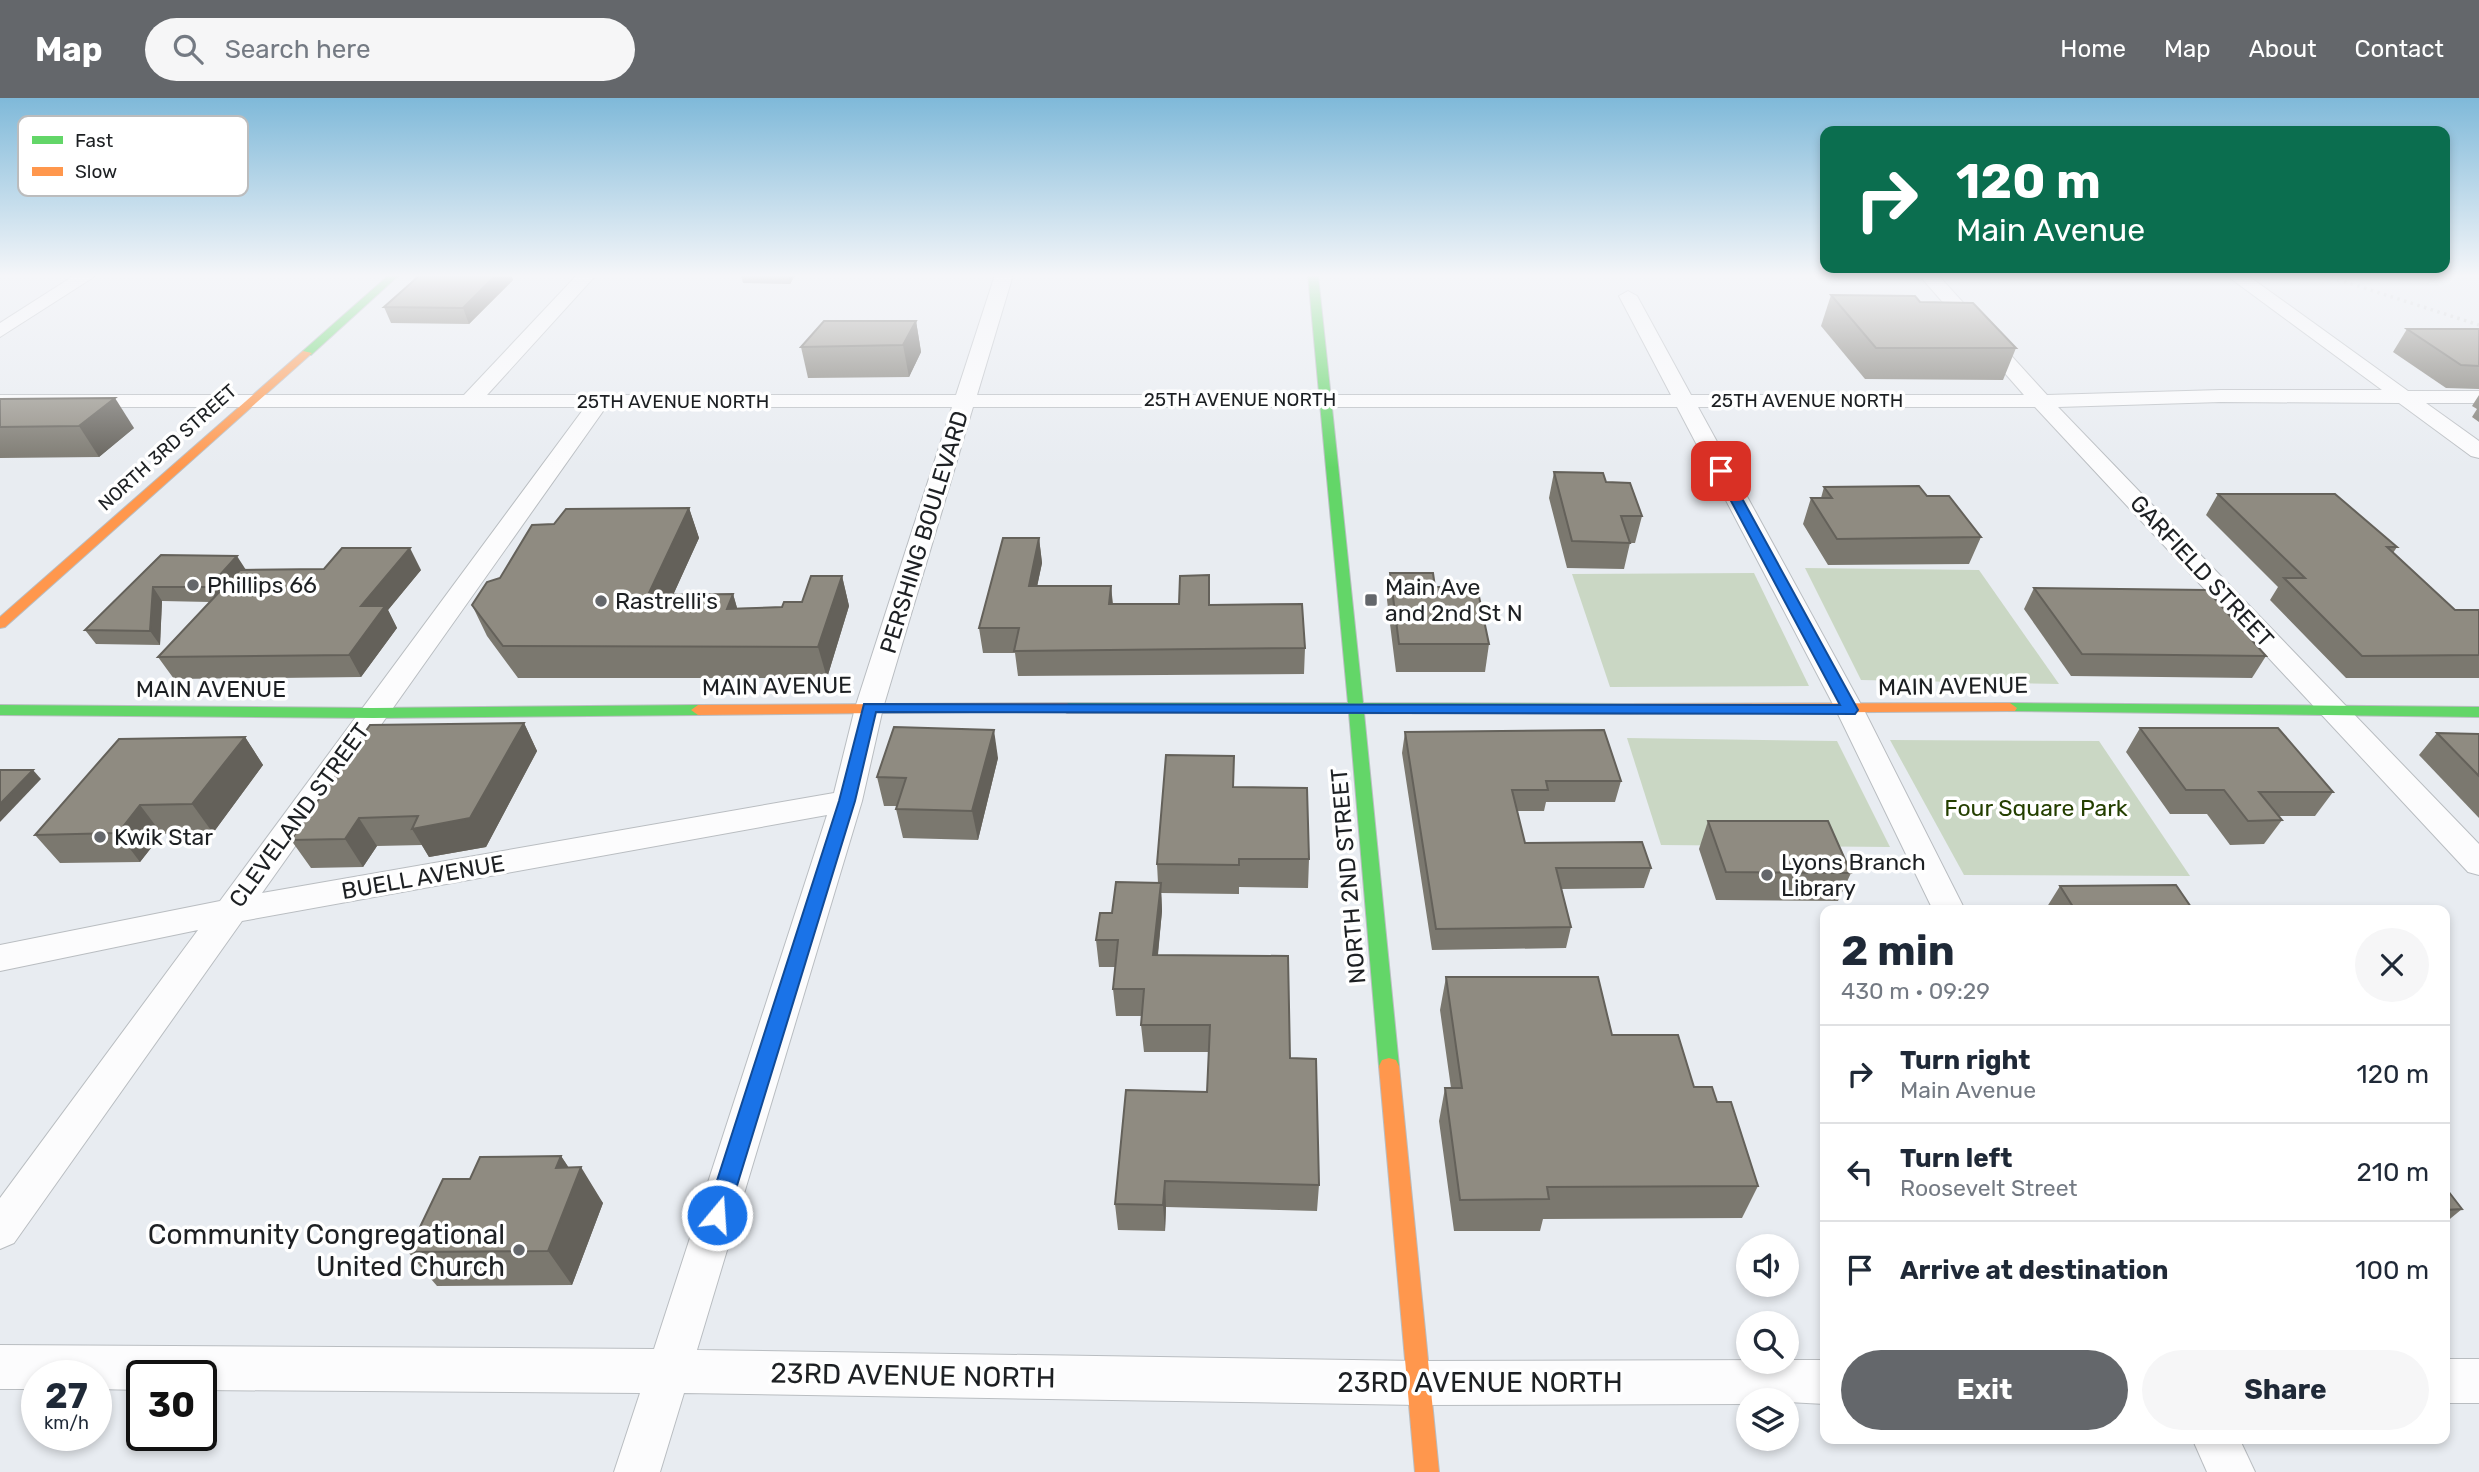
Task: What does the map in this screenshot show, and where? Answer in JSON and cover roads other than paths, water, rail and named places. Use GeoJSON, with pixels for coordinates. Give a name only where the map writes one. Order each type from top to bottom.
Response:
{"type":"FeatureCollection","features":[{"type":"Feature","properties":{"kind":"main road","name":"NORTH 3RD STREET"},"geometry":{"type":"LineString","coordinates":[[0,624],[321,339]]}},
{"type":"Feature","properties":{"kind":"main road","name":"NORTH 2ND STREET"},"geometry":{"type":"LineString","coordinates":[[1319,339],[1426,1472]]}},
{"type":"Feature","properties":{"kind":"main road","name":"MAIN AVENUE"},"geometry":{"type":"LineString","coordinates":[[0,710],[373,713],[869,708],[1850,710],[2090,707],[2479,712]]}},
{"type":"Feature","properties":{"kind":"street"},"geometry":{"type":"LineString","coordinates":[[471,400],[527,339]]}},
{"type":"Feature","properties":{"kind":"street","name":"PERSHING BOULEVARD"},"geometry":{"type":"LineString","coordinates":[[637,1472],[847,801],[869,708],[984,339]]}},
{"type":"Feature","properties":{"kind":"street"},"geometry":{"type":"LineString","coordinates":[[1650,339],[1850,710],[1948,905]]}},
{"type":"Feature","properties":{"kind":"street","name":"GARFIELD STREET"},"geometry":{"type":"LineString","coordinates":[[1986,339],[2479,864]]}},
{"type":"Feature","properties":{"kind":"street"},"geometry":{"type":"LineString","coordinates":[[2326,339],[2479,451]]}},
{"type":"Feature","properties":{"kind":"street","name":"25TH AVENUE NORTH"},"geometry":{"type":"LineString","coordinates":[[0,401],[2041,401],[2221,396],[2479,397]]}},
{"type":"Feature","properties":{"kind":"street","name":"CLEVELAND STREET"},"geometry":{"type":"LineString","coordinates":[[0,1230],[600,401]]}},
{"type":"Feature","properties":{"kind":"street","name":"BUELL AVENUE"},"geometry":{"type":"LineString","coordinates":[[0,958],[229,911],[847,801]]}},
{"type":"Feature","properties":{"kind":"street","name":"23RD AVENUE NORTH"},"geometry":{"type":"LineString","coordinates":[[0,1367],[669,1371],[1418,1383],[1820,1382]]}},
{"type":"Feature","properties":{"kind":"street"},"geometry":{"type":"LineString","coordinates":[[2450,1381],[2479,1381]]}},
{"type":"Feature","properties":{"kind":"street"},"geometry":{"type":"LineString","coordinates":[[2217,1444],[2232,1472]]}},
{"type":"Feature","properties":{"kind":"place","name":"Phillips 66"},"geometry":{"type":"Point","coordinates":[193,585]}},
{"type":"Feature","properties":{"kind":"place","name":"Main Ave and 2nd St N"},"geometry":{"type":"Point","coordinates":[1371,600]}},
{"type":"Feature","properties":{"kind":"place","name":"Rastrelli's"},"geometry":{"type":"Point","coordinates":[601,601]}},
{"type":"Feature","properties":{"kind":"place","name":"Kwik Star"},"geometry":{"type":"Point","coordinates":[100,837]}},
{"type":"Feature","properties":{"kind":"place","name":"Lyons Branch Library"},"geometry":{"type":"Point","coordinates":[1767,875]}},
{"type":"Feature","properties":{"kind":"place","name":"Community Congregational United Church"},"geometry":{"type":"Point","coordinates":[519,1250]}},
{"type":"Feature","properties":{"kind":"park label","name":"Four Square Park"},"geometry":{"type":"Point","coordinates":[2036,808]}}]}
